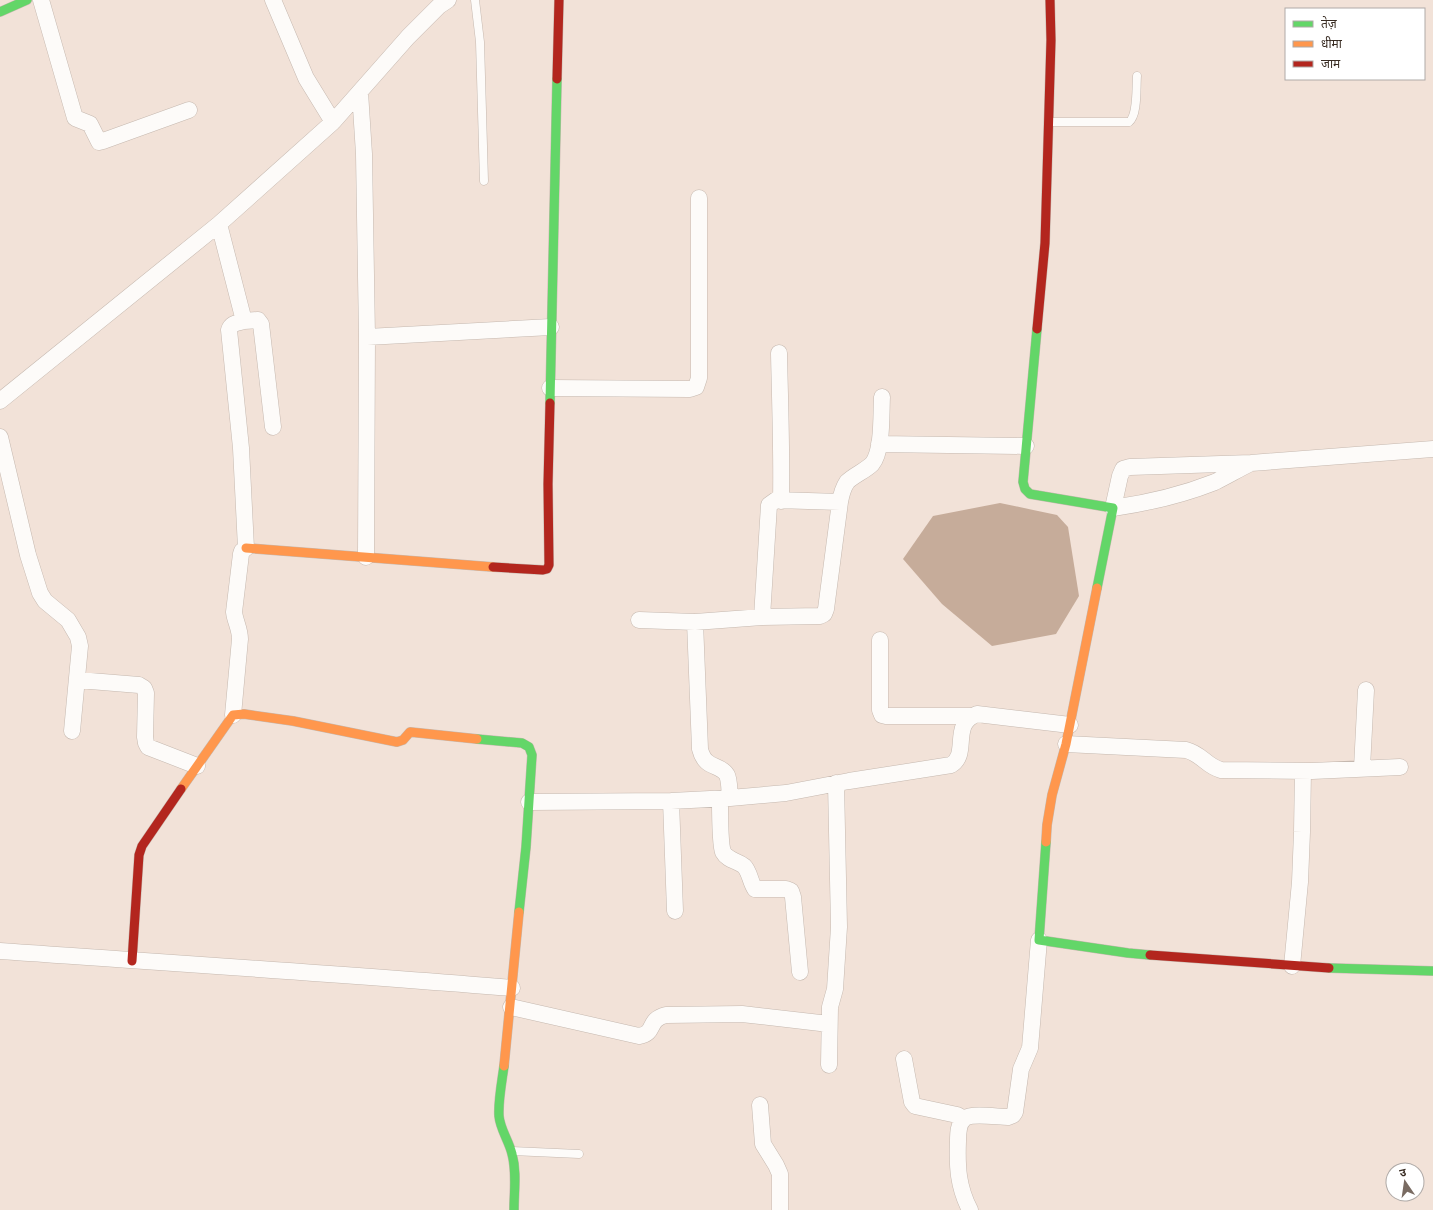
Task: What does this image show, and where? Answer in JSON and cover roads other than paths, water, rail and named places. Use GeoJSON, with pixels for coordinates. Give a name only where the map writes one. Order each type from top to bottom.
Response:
{"type":"FeatureCollection","features":[{"type":"Feature","properties":{"kind":"street"},"geometry":{"type":"LineString","coordinates":[[0,12],[27,0]]}},
{"type":"Feature","properties":{"kind":"street"},"geometry":{"type":"LineString","coordinates":[[41,0],[75,118],[90,124],[99,142],[189,110]]}},
{"type":"Feature","properties":{"kind":"street"},"geometry":{"type":"LineString","coordinates":[[273,0],[306,78],[333,122]]}},
{"type":"Feature","properties":{"kind":"street"},"geometry":{"type":"LineString","coordinates":[[0,401],[219,224],[333,122],[408,37],[439,6],[448,0]]}},
{"type":"Feature","properties":{"kind":"street"},"geometry":{"type":"LineString","coordinates":[[132,961],[138,866],[142,846],[233,715],[240,639],[240,632],[234,612],[242,551],[246,548],[534,570],[547,569],[549,565],[548,484],[559,0]]}},
{"type":"Feature","properties":{"kind":"street"},"geometry":{"type":"LineString","coordinates":[[1050,0],[1045,243],[1023,482],[1025,489],[1030,494],[1112,508],[1139,504],[1176,495],[1215,481],[1251,463]]}},
{"type":"Feature","properties":{"kind":"street"},"geometry":{"type":"LineString","coordinates":[[360,92],[364,154],[367,337],[366,557]]}},
{"type":"Feature","properties":{"kind":"street"},"geometry":{"type":"LineString","coordinates":[[550,388],[690,389],[696,387],[699,378],[699,198]]}},
{"type":"Feature","properties":{"kind":"street"},"geometry":{"type":"LineString","coordinates":[[219,224],[244,322]]}},
{"type":"Feature","properties":{"kind":"street"},"geometry":{"type":"LineString","coordinates":[[246,548],[241,448],[229,330],[230,326],[233,324],[258,320],[261,324],[274,427]]}},
{"type":"Feature","properties":{"kind":"street"},"geometry":{"type":"LineString","coordinates":[[367,337],[551,327]]}},
{"type":"Feature","properties":{"kind":"street"},"geometry":{"type":"LineString","coordinates":[[779,354],[782,458],[781,500]]}},
{"type":"Feature","properties":{"kind":"street"},"geometry":{"type":"LineString","coordinates":[[639,620],[695,622],[762,617],[814,616],[824,614],[826,609],[840,502],[843,490],[848,482],[871,464],[875,458],[879,444],[882,397]]}},
{"type":"Feature","properties":{"kind":"street"},"geometry":{"type":"LineString","coordinates":[[0,437],[28,555],[40,593],[45,601],[68,620],[78,637],[80,646],[78,680],[72,731]]}},
{"type":"Feature","properties":{"kind":"street"},"geometry":{"type":"LineString","coordinates":[[879,444],[1026,446]]}},
{"type":"Feature","properties":{"kind":"street"},"geometry":{"type":"LineString","coordinates":[[970,1210],[965,1200],[957,1164],[958,1131],[964,1119],[971,1116],[1008,1117],[1013,1116],[1015,1112],[1021,1069],[1030,1048],[1048,825],[1052,795],[1070,726],[1112,508],[1123,469],[1130,467],[1251,463],[1433,450]]}},
{"type":"Feature","properties":{"kind":"street"},"geometry":{"type":"LineString","coordinates":[[762,617],[768,509],[771,502],[781,500],[840,502]]}},
{"type":"Feature","properties":{"kind":"street"},"geometry":{"type":"LineString","coordinates":[[695,622],[700,749],[705,762],[723,772],[727,776],[722,843],[723,852],[728,858],[743,865],[748,871],[751,884],[754,888],[786,889],[791,891],[793,897],[800,972]]}},
{"type":"Feature","properties":{"kind":"street"},"geometry":{"type":"LineString","coordinates":[[880,640],[880,710],[882,715],[970,716],[977,714],[1070,726]]}},
{"type":"Feature","properties":{"kind":"street"},"geometry":{"type":"LineString","coordinates":[[78,680],[139,685],[144,688],[146,693],[145,737],[148,747],[198,766]]}},
{"type":"Feature","properties":{"kind":"street"},"geometry":{"type":"LineString","coordinates":[[1362,768],[1366,690]]}},
{"type":"Feature","properties":{"kind":"street"},"geometry":{"type":"LineString","coordinates":[[233,715],[244,714],[293,721],[401,743],[410,732],[522,743],[527,744],[530,749],[532,755],[529,802],[511,1006],[499,1114],[500,1122],[514,1162],[514,1210]]}},
{"type":"Feature","properties":{"kind":"street"},"geometry":{"type":"LineString","coordinates":[[529,802],[671,801],[786,793],[836,783],[951,765],[956,763],[958,758],[962,728],[965,721],[970,716]]}},
{"type":"Feature","properties":{"kind":"street"},"geometry":{"type":"LineString","coordinates":[[1066,744],[1186,750],[1194,752],[1214,768],[1221,770],[1303,771],[1400,767]]}},
{"type":"Feature","properties":{"kind":"street"},"geometry":{"type":"LineString","coordinates":[[1292,966],[1300,882],[1303,771]]}},
{"type":"Feature","properties":{"kind":"street"},"geometry":{"type":"LineString","coordinates":[[829,1065],[830,1007],[835,989],[839,927],[836,783]]}},
{"type":"Feature","properties":{"kind":"street"},"geometry":{"type":"LineString","coordinates":[[671,801],[675,911]]}},
{"type":"Feature","properties":{"kind":"street"},"geometry":{"type":"LineString","coordinates":[[1039,940],[1128,953],[1292,966],[1433,971]]}},
{"type":"Feature","properties":{"kind":"street"},"geometry":{"type":"LineString","coordinates":[[0,951],[339,974],[512,988]]}},
{"type":"Feature","properties":{"kind":"street"},"geometry":{"type":"LineString","coordinates":[[511,1006],[639,1036],[646,1035],[650,1031],[654,1021],[659,1017],[666,1015],[742,1014],[829,1024]]}},
{"type":"Feature","properties":{"kind":"street"},"geometry":{"type":"LineString","coordinates":[[904,1059],[912,1102],[915,1106],[957,1115],[964,1119]]}},
{"type":"Feature","properties":{"kind":"street"},"geometry":{"type":"LineString","coordinates":[[760,1105],[763,1144],[780,1174],[780,1210]]}},
{"type":"Feature","properties":{"kind":"lane"},"geometry":{"type":"LineString","coordinates":[[475,0],[480,42],[484,181]]}},
{"type":"Feature","properties":{"kind":"lane"},"geometry":{"type":"LineString","coordinates":[[1048,122],[1129,122],[1133,119],[1135,113],[1137,76]]}},
{"type":"Feature","properties":{"kind":"lane"},"geometry":{"type":"LineString","coordinates":[[511,1151],[579,1154]]}}]}
